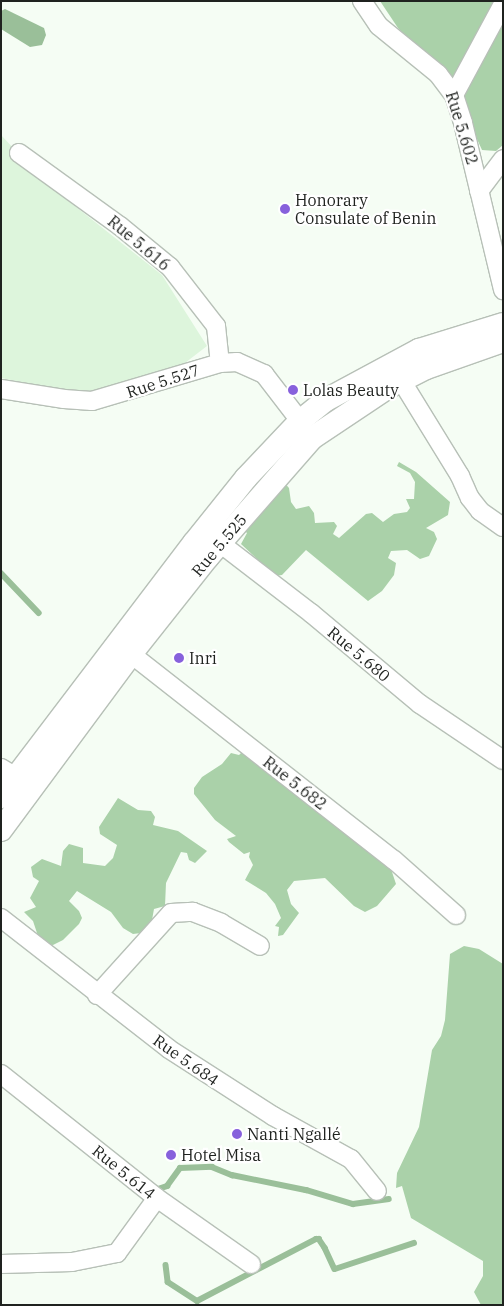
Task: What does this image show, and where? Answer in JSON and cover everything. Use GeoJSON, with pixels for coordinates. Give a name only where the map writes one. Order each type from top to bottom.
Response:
{"type":"FeatureCollection","features":[{"type":"Feature","properties":{"kind":"street","name":"Rue 5.602"},"geometry":{"type":"LineString","coordinates":[[362,1],[380,26],[438,74],[454,95],[503,290]]}},
{"type":"Feature","properties":{"kind":"street"},"geometry":{"type":"LineString","coordinates":[[454,95],[503,4]]}},
{"type":"Feature","properties":{"kind":"street","name":"Rue 5.616"},"geometry":{"type":"LineString","coordinates":[[19,153],[120,226],[170,267],[216,326],[220,362]]}},
{"type":"Feature","properties":{"kind":"street"},"geometry":{"type":"LineString","coordinates":[[479,191],[503,158]]}},
{"type":"Feature","properties":{"kind":"street","name":"Rue 5.525"},"geometry":{"type":"LineString","coordinates":[[1,798],[9,772],[206,527],[300,421],[326,400],[419,350],[503,324]]}},
{"type":"Feature","properties":{"kind":"street","name":"Rue 5.525"},"geometry":{"type":"LineString","coordinates":[[1,830],[131,654],[220,543],[312,438],[401,380],[463,353],[503,341]]}},
{"type":"Feature","properties":{"kind":"street","name":"Rue 5.527"},"geometry":{"type":"LineString","coordinates":[[1,389],[64,400],[92,401],[220,362],[237,362],[264,374],[300,421]]}},
{"type":"Feature","properties":{"kind":"street"},"geometry":{"type":"LineString","coordinates":[[401,380],[460,476],[470,498],[480,511],[503,527]]}},
{"type":"Feature","properties":{"kind":"street","name":"Rue 5.680"},"geometry":{"type":"LineString","coordinates":[[220,543],[420,704],[503,760]]}},
{"type":"Feature","properties":{"kind":"street","name":"Rue 5.682"},"geometry":{"type":"LineString","coordinates":[[131,654],[394,860],[456,916]]}},
{"type":"Feature","properties":{"kind":"street"},"geometry":{"type":"LineString","coordinates":[[97,995],[162,920],[176,912],[193,912],[221,924],[260,946]]}},
{"type":"Feature","properties":{"kind":"street","name":"Rue 5.684"},"geometry":{"type":"LineString","coordinates":[[1,918],[97,995],[222,1085],[351,1159],[377,1191]]}},
{"type":"Feature","properties":{"kind":"street","name":"Rue 5.614"},"geometry":{"type":"LineString","coordinates":[[1,1074],[157,1198],[251,1264]]}},
{"type":"Feature","properties":{"kind":"street"},"geometry":{"type":"LineString","coordinates":[[1,1264],[72,1262],[118,1253],[157,1198]]}},
{"type":"Feature","properties":{"kind":"shaded area"},"geometry":{"type":"Polygon","coordinates":[[[380,1],[503,1],[503,145],[496,151],[482,150],[451,82],[398,28],[380,1]]]}},
{"type":"Feature","properties":{"kind":"shaded area"},"geometry":{"type":"Polygon","coordinates":[[[5,9],[44,28],[46,35],[42,45],[30,47],[1,29],[1,11],[5,9]]]}},
{"type":"Feature","properties":{"kind":"shaded area"},"geometry":{"type":"Polygon","coordinates":[[[1,135],[47,184],[162,275],[207,346],[181,366],[85,395],[1,378],[1,135]]]}},
{"type":"Feature","properties":{"kind":"shaded area"},"geometry":{"type":"Polygon","coordinates":[[[399,462],[416,472],[450,502],[448,515],[426,528],[434,532],[437,539],[429,556],[420,559],[407,550],[391,551],[388,558],[396,563],[394,575],[382,591],[368,601],[306,550],[282,575],[275,576],[241,544],[247,533],[240,526],[282,480],[289,488],[291,502],[296,509],[309,506],[314,513],[315,523],[334,522],[337,526],[333,534],[339,538],[366,514],[372,513],[383,522],[394,514],[407,512],[410,508],[406,499],[414,499],[415,482],[410,473],[397,466],[399,462]]]}},
{"type":"Feature","properties":{"kind":"shaded area"},"geometry":{"type":"Polygon","coordinates":[[[244,750],[389,863],[396,884],[377,906],[365,912],[354,906],[325,878],[294,881],[287,890],[291,904],[299,913],[283,935],[278,936],[279,927],[275,926],[281,918],[275,904],[266,893],[245,880],[253,865],[249,857],[250,852],[244,854],[229,842],[227,839],[236,836],[215,820],[194,794],[194,788],[202,777],[222,764],[231,753],[239,755],[244,750]]]}},
{"type":"Feature","properties":{"kind":"shaded area"},"geometry":{"type":"Polygon","coordinates":[[[118,798],[138,810],[151,811],[155,817],[153,825],[178,831],[207,851],[195,863],[189,860],[187,853],[181,852],[166,883],[165,906],[154,909],[152,920],[141,933],[133,934],[123,928],[111,912],[77,891],[69,901],[79,911],[82,918],[79,924],[63,940],[53,945],[45,944],[39,939],[33,921],[24,912],[36,907],[30,898],[39,881],[33,877],[31,867],[42,859],[61,866],[63,851],[69,844],[83,848],[83,863],[105,866],[113,858],[117,845],[100,834],[99,827],[118,798]]]}},
{"type":"Feature","properties":{"kind":"shaded area"},"geometry":{"type":"Polygon","coordinates":[[[464,946],[479,949],[503,964],[503,1305],[481,1305],[474,1292],[483,1276],[483,1261],[411,1218],[402,1186],[396,1188],[397,1173],[419,1127],[432,1050],[441,1036],[445,1020],[450,954],[464,946]]]}},
{"type":"Feature","properties":{"kind":"waterway"},"geometry":{"type":"LineString","coordinates":[[1,573],[39,613]]}},
{"type":"Feature","properties":{"kind":"waterway"},"geometry":{"type":"LineString","coordinates":[[152,1191],[167,1186],[180,1168],[212,1167],[232,1175],[306,1190],[353,1204],[389,1199]]}},
{"type":"Feature","properties":{"kind":"waterway"},"geometry":{"type":"LineString","coordinates":[[166,1265],[168,1282],[197,1301],[316,1239],[319,1239],[325,1248],[335,1269],[414,1243]]}},
{"type":"Feature","properties":{"kind":"place","name":"Honorary Consulate of Benin"},"geometry":{"type":"Point","coordinates":[285,209]}},
{"type":"Feature","properties":{"kind":"place","name":"Lolas Beauty"},"geometry":{"type":"Point","coordinates":[293,390]}},
{"type":"Feature","properties":{"kind":"place","name":"Inri"},"geometry":{"type":"Point","coordinates":[179,658]}},
{"type":"Feature","properties":{"kind":"place","name":"Nanti Ngallé"},"geometry":{"type":"Point","coordinates":[237,1134]}},
{"type":"Feature","properties":{"kind":"place","name":"Hotel Misa"},"geometry":{"type":"Point","coordinates":[171,1155]}}]}
